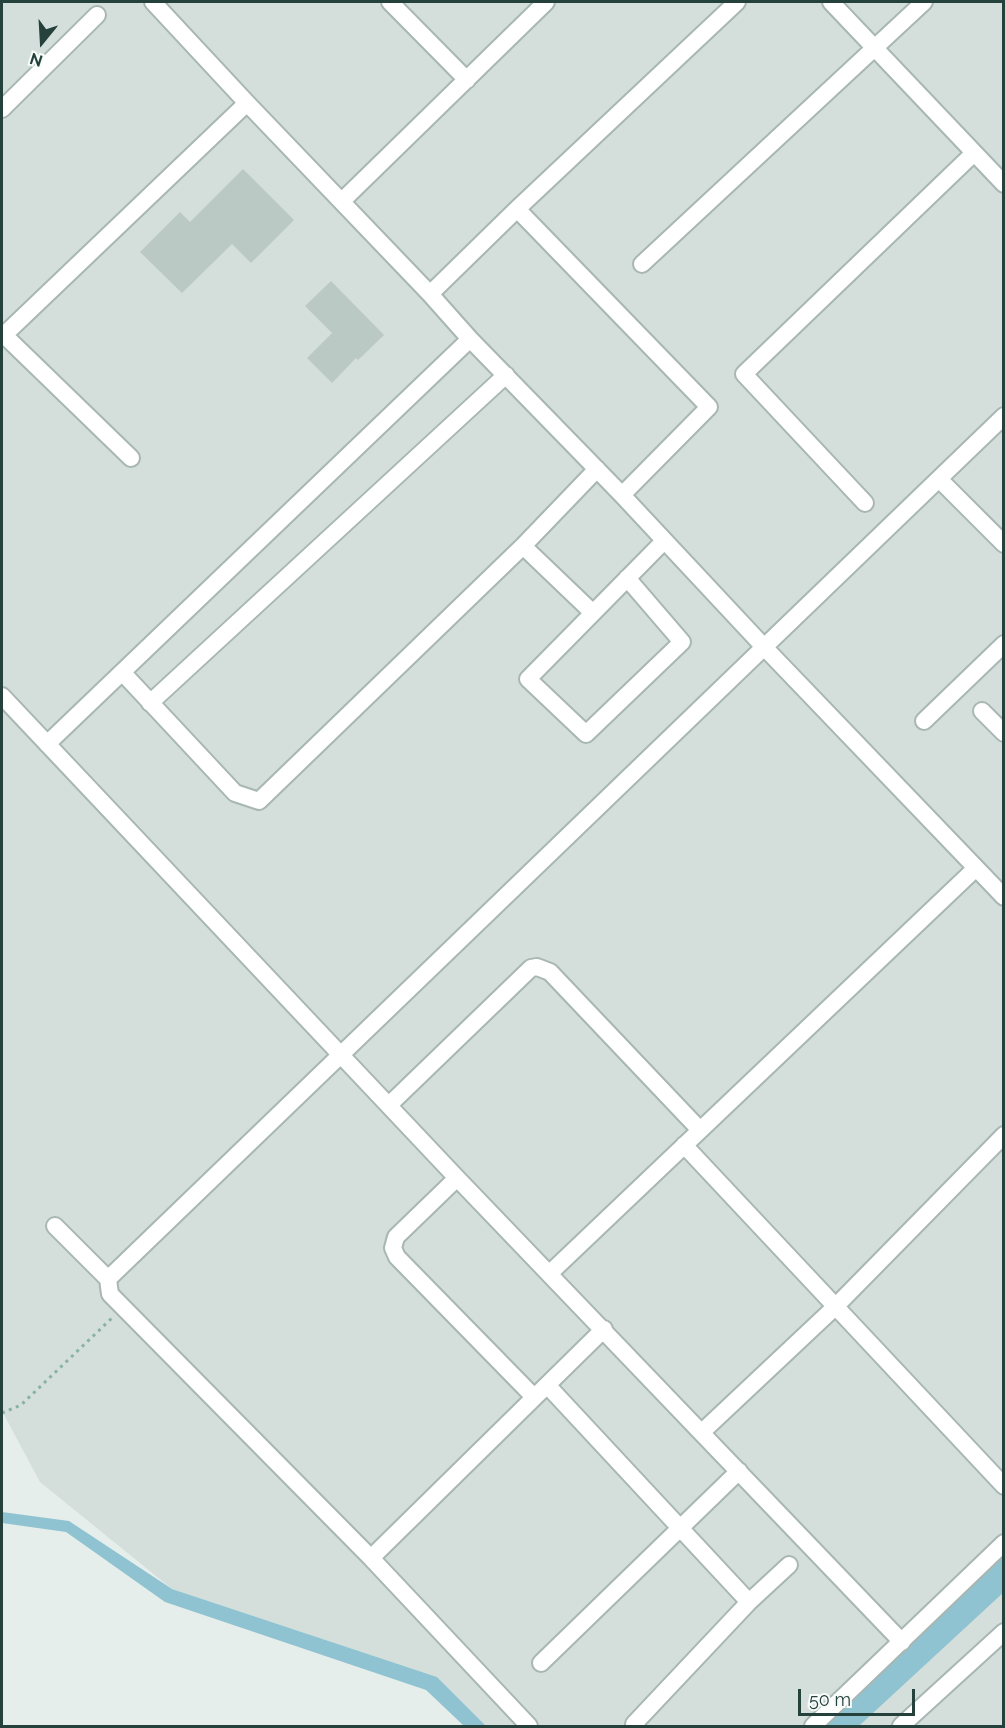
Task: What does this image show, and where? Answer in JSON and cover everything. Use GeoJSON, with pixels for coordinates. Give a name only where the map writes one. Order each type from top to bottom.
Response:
{"type":"FeatureCollection","features":[{"type":"Feature","properties":{"kind":"lane"},"geometry":{"type":"LineString","coordinates":[[153,2],[470,339],[622,495],[1004,897]]}},
{"type":"Feature","properties":{"kind":"lane"},"geometry":{"type":"LineString","coordinates":[[390,2],[467,80]]}},
{"type":"Feature","properties":{"kind":"lane"},"geometry":{"type":"LineString","coordinates":[[342,201],[546,2]]}},
{"type":"Feature","properties":{"kind":"lane"},"geometry":{"type":"LineString","coordinates":[[430,294],[737,2]]}},
{"type":"Feature","properties":{"kind":"lane"},"geometry":{"type":"LineString","coordinates":[[831,2],[1004,184]]}},
{"type":"Feature","properties":{"kind":"lane"},"geometry":{"type":"LineString","coordinates":[[642,264],[924,2]]}},
{"type":"Feature","properties":{"kind":"lane"},"geometry":{"type":"LineString","coordinates":[[2,109],[97,15]]}},
{"type":"Feature","properties":{"kind":"lane"},"geometry":{"type":"LineString","coordinates":[[131,458],[3,336],[247,103]]}},
{"type":"Feature","properties":{"kind":"lane"},"geometry":{"type":"LineString","coordinates":[[866,503],[744,374],[974,153]]}},
{"type":"Feature","properties":{"kind":"lane"},"geometry":{"type":"LineString","coordinates":[[517,209],[709,407],[622,495]]}},
{"type":"Feature","properties":{"kind":"lane"},"geometry":{"type":"LineString","coordinates":[[47,744],[470,339]]}},
{"type":"Feature","properties":{"kind":"lane"},"geometry":{"type":"LineString","coordinates":[[150,703],[506,375]]}},
{"type":"Feature","properties":{"kind":"lane"},"geometry":{"type":"LineString","coordinates":[[108,1280],[1004,416]]}},
{"type":"Feature","properties":{"kind":"lane"},"geometry":{"type":"LineString","coordinates":[[122,672],[235,793],[260,801],[523,546],[597,469]]}},
{"type":"Feature","properties":{"kind":"lane"},"geometry":{"type":"LineString","coordinates":[[939,479],[1004,544]]}},
{"type":"Feature","properties":{"kind":"lane"},"geometry":{"type":"LineString","coordinates":[[627,578],[682,642],[586,734],[528,679],[627,578],[664,541]]}},
{"type":"Feature","properties":{"kind":"lane"},"geometry":{"type":"LineString","coordinates":[[523,546],[593,613]]}},
{"type":"Feature","properties":{"kind":"lane"},"geometry":{"type":"LineString","coordinates":[[924,721],[1004,644]]}},
{"type":"Feature","properties":{"kind":"lane"},"geometry":{"type":"LineString","coordinates":[[2,696],[458,1178],[902,1642]]}},
{"type":"Feature","properties":{"kind":"lane"},"geometry":{"type":"LineString","coordinates":[[981,711],[1004,733]]}},
{"type":"Feature","properties":{"kind":"lane"},"geometry":{"type":"LineString","coordinates":[[550,1273],[975,868]]}},
{"type":"Feature","properties":{"kind":"lane"},"geometry":{"type":"LineString","coordinates":[[389,1105],[531,968],[537,967],[550,972],[700,1130]]}},
{"type":"Feature","properties":{"kind":"lane"},"geometry":{"type":"LineString","coordinates":[[702,1432],[836,1306],[1004,1134]]}},
{"type":"Feature","properties":{"kind":"lane"},"geometry":{"type":"LineString","coordinates":[[684,1145],[1004,1486]]}},
{"type":"Feature","properties":{"kind":"lane"},"geometry":{"type":"LineString","coordinates":[[458,1178],[396,1237],[393,1248],[397,1257],[534,1397]]}},
{"type":"Feature","properties":{"kind":"lane"},"geometry":{"type":"LineString","coordinates":[[55,1226],[108,1280],[110,1294],[371,1558],[529,1726]]}},
{"type":"Feature","properties":{"kind":"lane"},"geometry":{"type":"LineString","coordinates":[[371,1558],[604,1329]]}},
{"type":"Feature","properties":{"kind":"lane"},"geometry":{"type":"LineString","coordinates":[[547,1385],[749,1602]]}},
{"type":"Feature","properties":{"kind":"lane"},"geometry":{"type":"LineString","coordinates":[[542,1663],[739,1471]]}},
{"type":"Feature","properties":{"kind":"lane"},"geometry":{"type":"LineString","coordinates":[[813,1726],[1004,1543]]}},
{"type":"Feature","properties":{"kind":"lane"},"geometry":{"type":"LineString","coordinates":[[634,1724],[749,1602],[789,1565]]}},
{"type":"Feature","properties":{"kind":"lane"},"geometry":{"type":"LineString","coordinates":[[901,1726],[1004,1632]]}},
{"type":"Feature","properties":{"kind":"path"},"geometry":{"type":"LineString","coordinates":[[2,1413],[21,1405],[123,1307]]}},
{"type":"Feature","properties":{"kind":"shaded area"},"geometry":{"type":"Polygon","coordinates":[[[2,2],[1003,2],[1003,1557],[824,1726],[486,1726],[437,1677],[172,1589],[40,1482],[2,1411],[2,2]]]}},
{"type":"Feature","properties":{"kind":"shaded area"},"geometry":{"type":"Polygon","coordinates":[[[1003,1593],[1003,1726],[859,1726],[1003,1593]]]}},
{"type":"Feature","properties":{"kind":"water"},"geometry":{"type":"Polygon","coordinates":[[[2,1512],[69,1521],[172,1589],[437,1677],[486,1726],[464,1726],[426,1690],[165,1602],[66,1532],[2,1523],[2,1512]]]}},
{"type":"Feature","properties":{"kind":"water"},"geometry":{"type":"Polygon","coordinates":[[[1003,1557],[1003,1593],[859,1726],[824,1726],[1003,1557]]]}},
{"type":"Feature","properties":{"kind":"building"},"geometry":{"type":"Polygon","coordinates":[[[243,169],[294,220],[251,263],[232,244],[182,293],[140,252],[180,212],[190,222],[243,169]]]}},
{"type":"Feature","properties":{"kind":"building"},"geometry":{"type":"Polygon","coordinates":[[[331,281],[384,335],[358,360],[356,358],[332,383],[307,358],[332,333],[305,306],[331,281]]]}}]}
